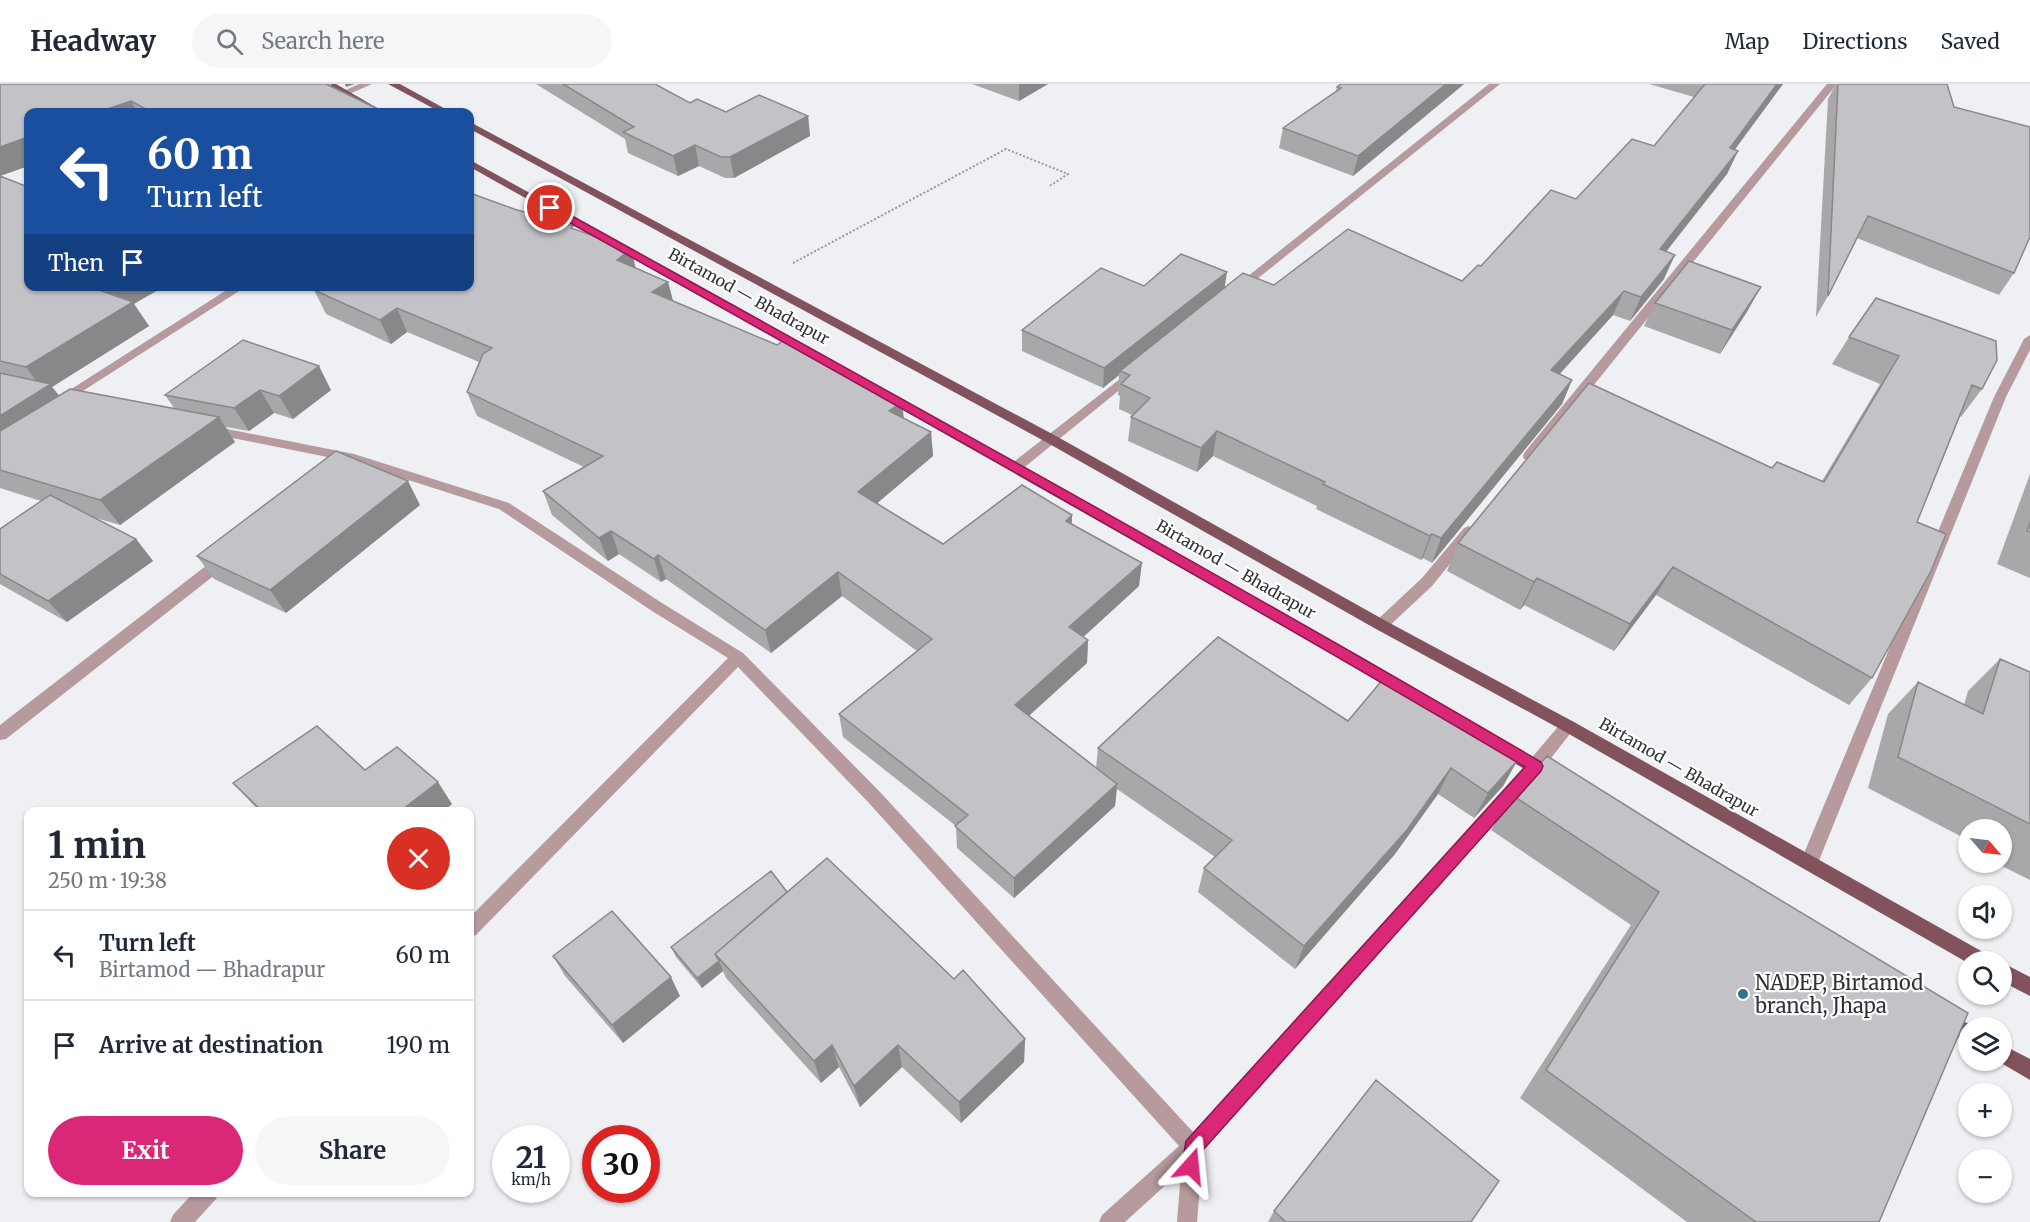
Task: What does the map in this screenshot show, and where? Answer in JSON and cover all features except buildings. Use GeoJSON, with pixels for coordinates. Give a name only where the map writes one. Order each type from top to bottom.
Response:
{"type":"FeatureCollection","features":[{"type":"Feature","properties":{"kind":"main road"},"geometry":{"type":"LineString","coordinates":[[329,84],[372,108]]}},
{"type":"Feature","properties":{"kind":"main road"},"geometry":{"type":"LineString","coordinates":[[393,84],[438,108]]}},
{"type":"Feature","properties":{"kind":"main road","name":"Birtamod — Bhadrapur"},"geometry":{"type":"LineString","coordinates":[[474,127],[1051,439],[1381,625],[1568,726],[1965,951]]}},
{"type":"Feature","properties":{"kind":"main road","name":"Birtamod — Bhadrapur"},"geometry":{"type":"LineString","coordinates":[[474,165],[838,368]]}},
{"type":"Feature","properties":{"kind":"main road","name":"Birtamod — Bhadrapur"},"geometry":{"type":"LineString","coordinates":[[870,385],[1364,665],[1566,786]]}},
{"type":"Feature","properties":{"kind":"main road"},"geometry":{"type":"LineString","coordinates":[[2012,977],[2030,987]]}},
{"type":"Feature","properties":{"kind":"main road"},"geometry":{"type":"LineString","coordinates":[[1928,1011],[1958,1028]]}},
{"type":"Feature","properties":{"kind":"main road"},"geometry":{"type":"LineString","coordinates":[[2012,1059],[2030,1070]]}},
{"type":"Feature","properties":{"kind":"street"},"geometry":{"type":"LineString","coordinates":[[344,93],[367,84]]}},
{"type":"Feature","properties":{"kind":"street"},"geometry":{"type":"LineString","coordinates":[[1223,301],[1495,84]]}},
{"type":"Feature","properties":{"kind":"street"},"geometry":{"type":"LineString","coordinates":[[1518,470],[1833,84]]}},
{"type":"Feature","properties":{"kind":"street"},"geometry":{"type":"LineString","coordinates":[[77,404],[53,400],[234,291]]}},
{"type":"Feature","properties":{"kind":"street"},"geometry":{"type":"LineString","coordinates":[[1809,863],[2000,397],[2030,339]]}},
{"type":"Feature","properties":{"kind":"street"},"geometry":{"type":"LineString","coordinates":[[1016,466],[1142,366]]}},
{"type":"Feature","properties":{"kind":"street"},"geometry":{"type":"LineString","coordinates":[[192,426],[354,458],[504,506],[657,607],[738,657],[874,797],[1193,1147],[1187,1222]]}},
{"type":"Feature","properties":{"kind":"street"},"geometry":{"type":"LineString","coordinates":[[336,472],[354,458]]}},
{"type":"Feature","properties":{"kind":"street"},"geometry":{"type":"LineString","coordinates":[[1381,625],[1427,582],[1480,517]]}},
{"type":"Feature","properties":{"kind":"street"},"geometry":{"type":"LineString","coordinates":[[0,734],[233,552]]}},
{"type":"Feature","properties":{"kind":"street"},"geometry":{"type":"LineString","coordinates":[[474,925],[738,657]]}},
{"type":"Feature","properties":{"kind":"street"},"geometry":{"type":"LineString","coordinates":[[1109,1222],[1193,1147],[1536,766],[1568,726]]}},
{"type":"Feature","properties":{"kind":"street"},"geometry":{"type":"LineString","coordinates":[[180,1222],[204,1197]]}},
{"type":"Feature","properties":{"kind":"path"},"geometry":{"type":"LineString","coordinates":[[760,281],[1006,149],[1068,174],[1048,187]]}},
{"type":"Feature","properties":{"kind":"place","name":"NADEP, Birtamod branch, Jhapa"},"geometry":{"type":"Point","coordinates":[1743,994]}},
{"type":"Feature","properties":{"kind":"route"},"geometry":{"type":"LineString","coordinates":[[550,208],[1016,466],[1536,766],[1193,1147],[1191,1166]]}}]}
